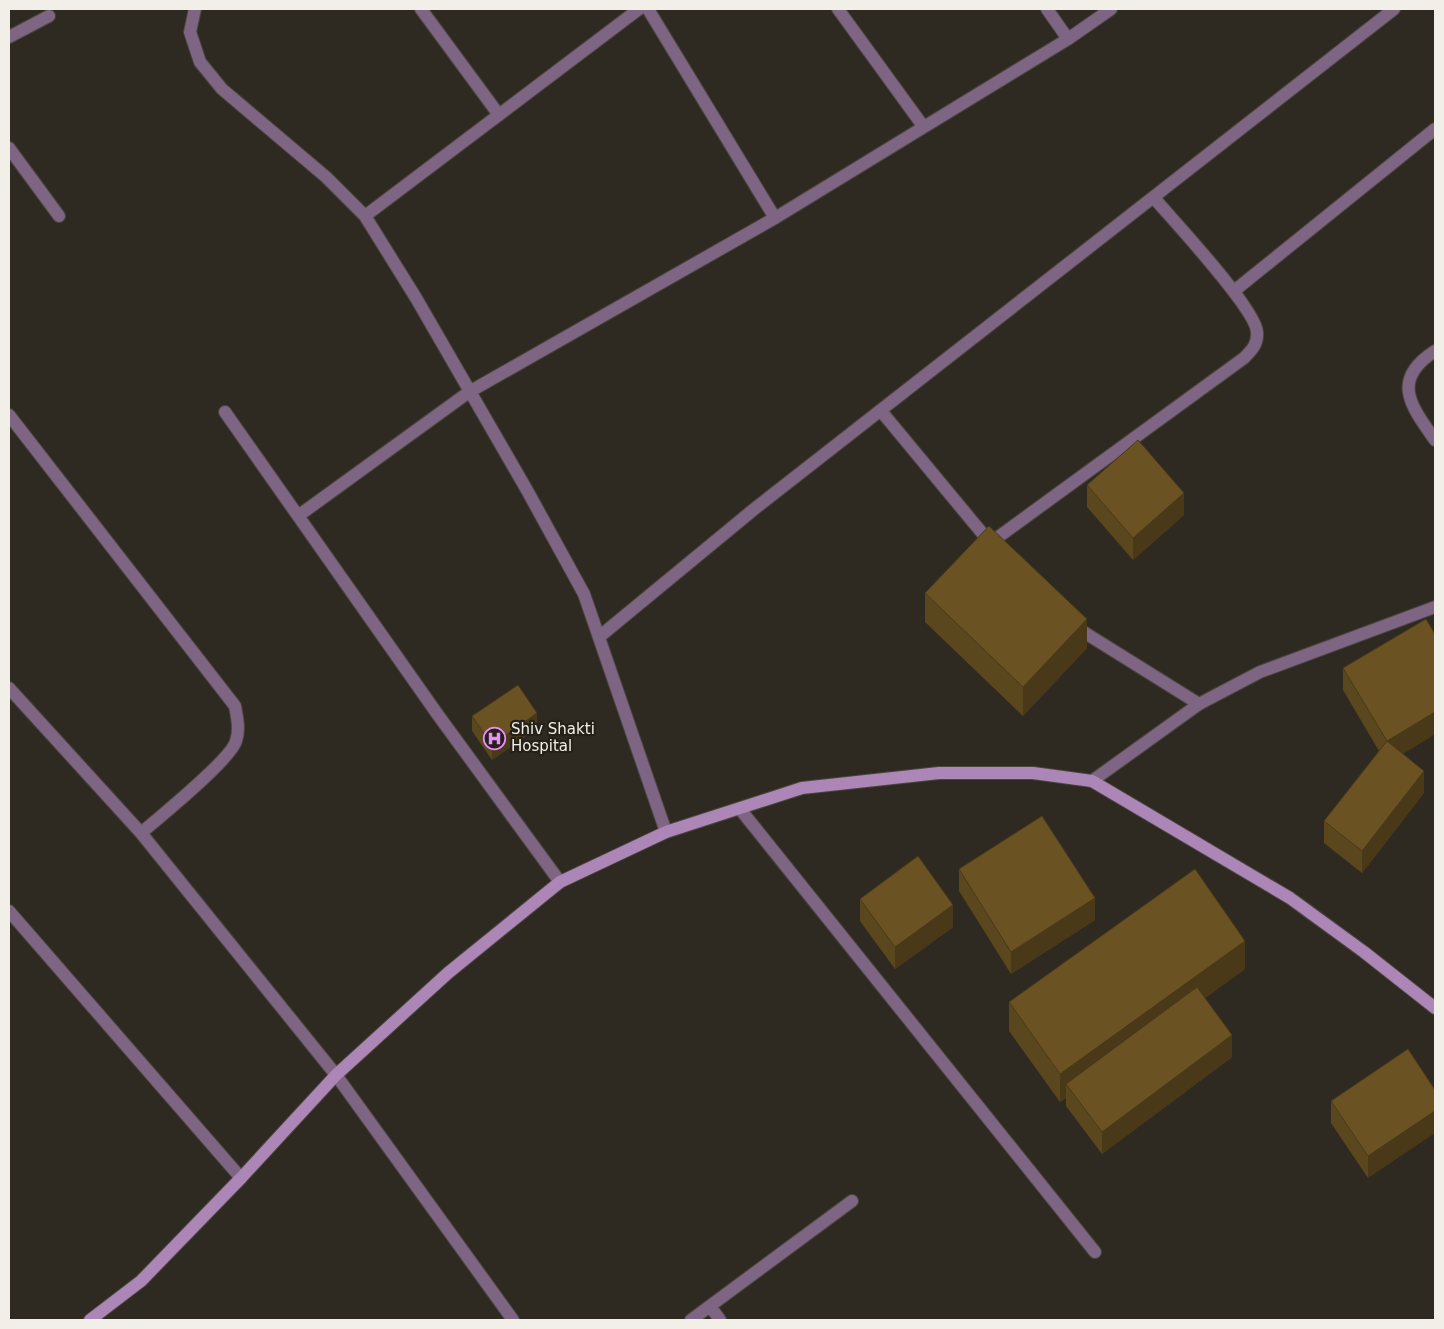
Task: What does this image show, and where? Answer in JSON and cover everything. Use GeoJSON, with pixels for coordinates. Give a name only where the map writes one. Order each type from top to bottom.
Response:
{"type":"FeatureCollection","features":[{"type":"Feature","properties":{"kind":"main road"},"geometry":{"type":"LineString","coordinates":[[90,1320],[141,1281],[241,1178],[336,1075],[448,972],[560,882],[666,832],[802,788],[939,774],[1033,773],[1092,781],[1290,898],[1364,952],[1435,1008]]}},
{"type":"Feature","properties":{"kind":"street"},"geometry":{"type":"LineString","coordinates":[[195,9],[190,32],[200,62],[222,88],[326,177],[365,216],[416,298],[528,492],[584,594],[666,832]]}},
{"type":"Feature","properties":{"kind":"street"},"geometry":{"type":"LineString","coordinates":[[421,9],[499,115]]}},
{"type":"Feature","properties":{"kind":"street"},"geometry":{"type":"LineString","coordinates":[[648,9],[775,218]]}},
{"type":"Feature","properties":{"kind":"street"},"geometry":{"type":"LineString","coordinates":[[838,9],[923,126]]}},
{"type":"Feature","properties":{"kind":"street"},"geometry":{"type":"LineString","coordinates":[[1047,9],[1068,38]]}},
{"type":"Feature","properties":{"kind":"street"},"geometry":{"type":"LineString","coordinates":[[298,516],[469,392],[775,218],[1068,38],[1111,9]]}},
{"type":"Feature","properties":{"kind":"street"},"geometry":{"type":"LineString","coordinates":[[599,637],[753,510],[1394,9]]}},
{"type":"Feature","properties":{"kind":"street"},"geometry":{"type":"LineString","coordinates":[[365,216],[499,115],[630,11]]}},
{"type":"Feature","properties":{"kind":"street"},"geometry":{"type":"LineString","coordinates":[[9,37],[49,16]]}},
{"type":"Feature","properties":{"kind":"street"},"geometry":{"type":"LineString","coordinates":[[1234,291],[1435,129]]}},
{"type":"Feature","properties":{"kind":"street"},"geometry":{"type":"LineString","coordinates":[[9,148],[59,216]]}},
{"type":"Feature","properties":{"kind":"street"},"geometry":{"type":"LineString","coordinates":[[990,543],[1244,358],[1255,346],[1257,330],[1234,291],[1154,198]]}},
{"type":"Feature","properties":{"kind":"street"},"geometry":{"type":"LineString","coordinates":[[1435,351],[1424,358],[1411,374],[1406,390],[1411,406],[1435,440]]}},
{"type":"Feature","properties":{"kind":"street"},"geometry":{"type":"LineString","coordinates":[[881,411],[1001,555]]}},
{"type":"Feature","properties":{"kind":"street"},"geometry":{"type":"LineString","coordinates":[[225,412],[438,715],[560,882]]}},
{"type":"Feature","properties":{"kind":"street"},"geometry":{"type":"LineString","coordinates":[[9,415],[235,706],[238,723],[236,742],[226,758],[142,833]]}},
{"type":"Feature","properties":{"kind":"street"},"geometry":{"type":"LineString","coordinates":[[1092,781],[1199,704],[1260,672],[1435,607]]}},
{"type":"Feature","properties":{"kind":"street"},"geometry":{"type":"LineString","coordinates":[[1067,620],[1080,631],[1199,704]]}},
{"type":"Feature","properties":{"kind":"street"},"geometry":{"type":"LineString","coordinates":[[9,688],[142,833],[336,1075],[513,1320]]}},
{"type":"Feature","properties":{"kind":"street"},"geometry":{"type":"LineString","coordinates":[[740,809],[1095,1252]]}},
{"type":"Feature","properties":{"kind":"street"},"geometry":{"type":"LineString","coordinates":[[9,911],[241,1178]]}},
{"type":"Feature","properties":{"kind":"street"},"geometry":{"type":"LineString","coordinates":[[691,1320],[852,1201]]}},
{"type":"Feature","properties":{"kind":"street"},"geometry":{"type":"LineString","coordinates":[[710,1306],[720,1320]]}},
{"type":"Feature","properties":{"kind":"building"},"geometry":{"type":"Polygon","coordinates":[[[1138,440],[1184,493],[1133,538],[1087,485],[1138,440]]]}},
{"type":"Feature","properties":{"kind":"building"},"geometry":{"type":"Polygon","coordinates":[[[989,526],[1087,619],[1023,687],[925,593],[989,526]]]}},
{"type":"Feature","properties":{"kind":"building"},"geometry":{"type":"Polygon","coordinates":[[[1426,619],[1435,634],[1435,712],[1387,741],[1343,668],[1426,619]]]}},
{"type":"Feature","properties":{"kind":"building"},"geometry":{"type":"Polygon","coordinates":[[[518,685],[537,713],[492,745],[472,716],[518,685]]]}},
{"type":"Feature","properties":{"kind":"building"},"geometry":{"type":"Polygon","coordinates":[[[1387,741],[1424,771],[1362,851],[1324,821],[1387,741]]]}},
{"type":"Feature","properties":{"kind":"building"},"geometry":{"type":"Polygon","coordinates":[[[1042,816],[1095,898],[1011,952],[959,869],[1042,816]]]}},
{"type":"Feature","properties":{"kind":"building"},"geometry":{"type":"Polygon","coordinates":[[[918,856],[953,905],[895,947],[860,899],[918,856]]]}},
{"type":"Feature","properties":{"kind":"building"},"geometry":{"type":"Polygon","coordinates":[[[1195,869],[1245,941],[1060,1074],[1009,1002],[1195,869]]]}},
{"type":"Feature","properties":{"kind":"building"},"geometry":{"type":"Polygon","coordinates":[[[1197,987],[1232,1035],[1102,1132],[1066,1084],[1197,987]]]}},
{"type":"Feature","properties":{"kind":"building"},"geometry":{"type":"Polygon","coordinates":[[[1408,1049],[1435,1090],[1435,1111],[1368,1156],[1331,1101],[1408,1049]]]}},
{"type":"Feature","properties":{"kind":"place","name":"Shiv Shakti Hospital"},"geometry":{"type":"Point","coordinates":[495,738]}}]}
